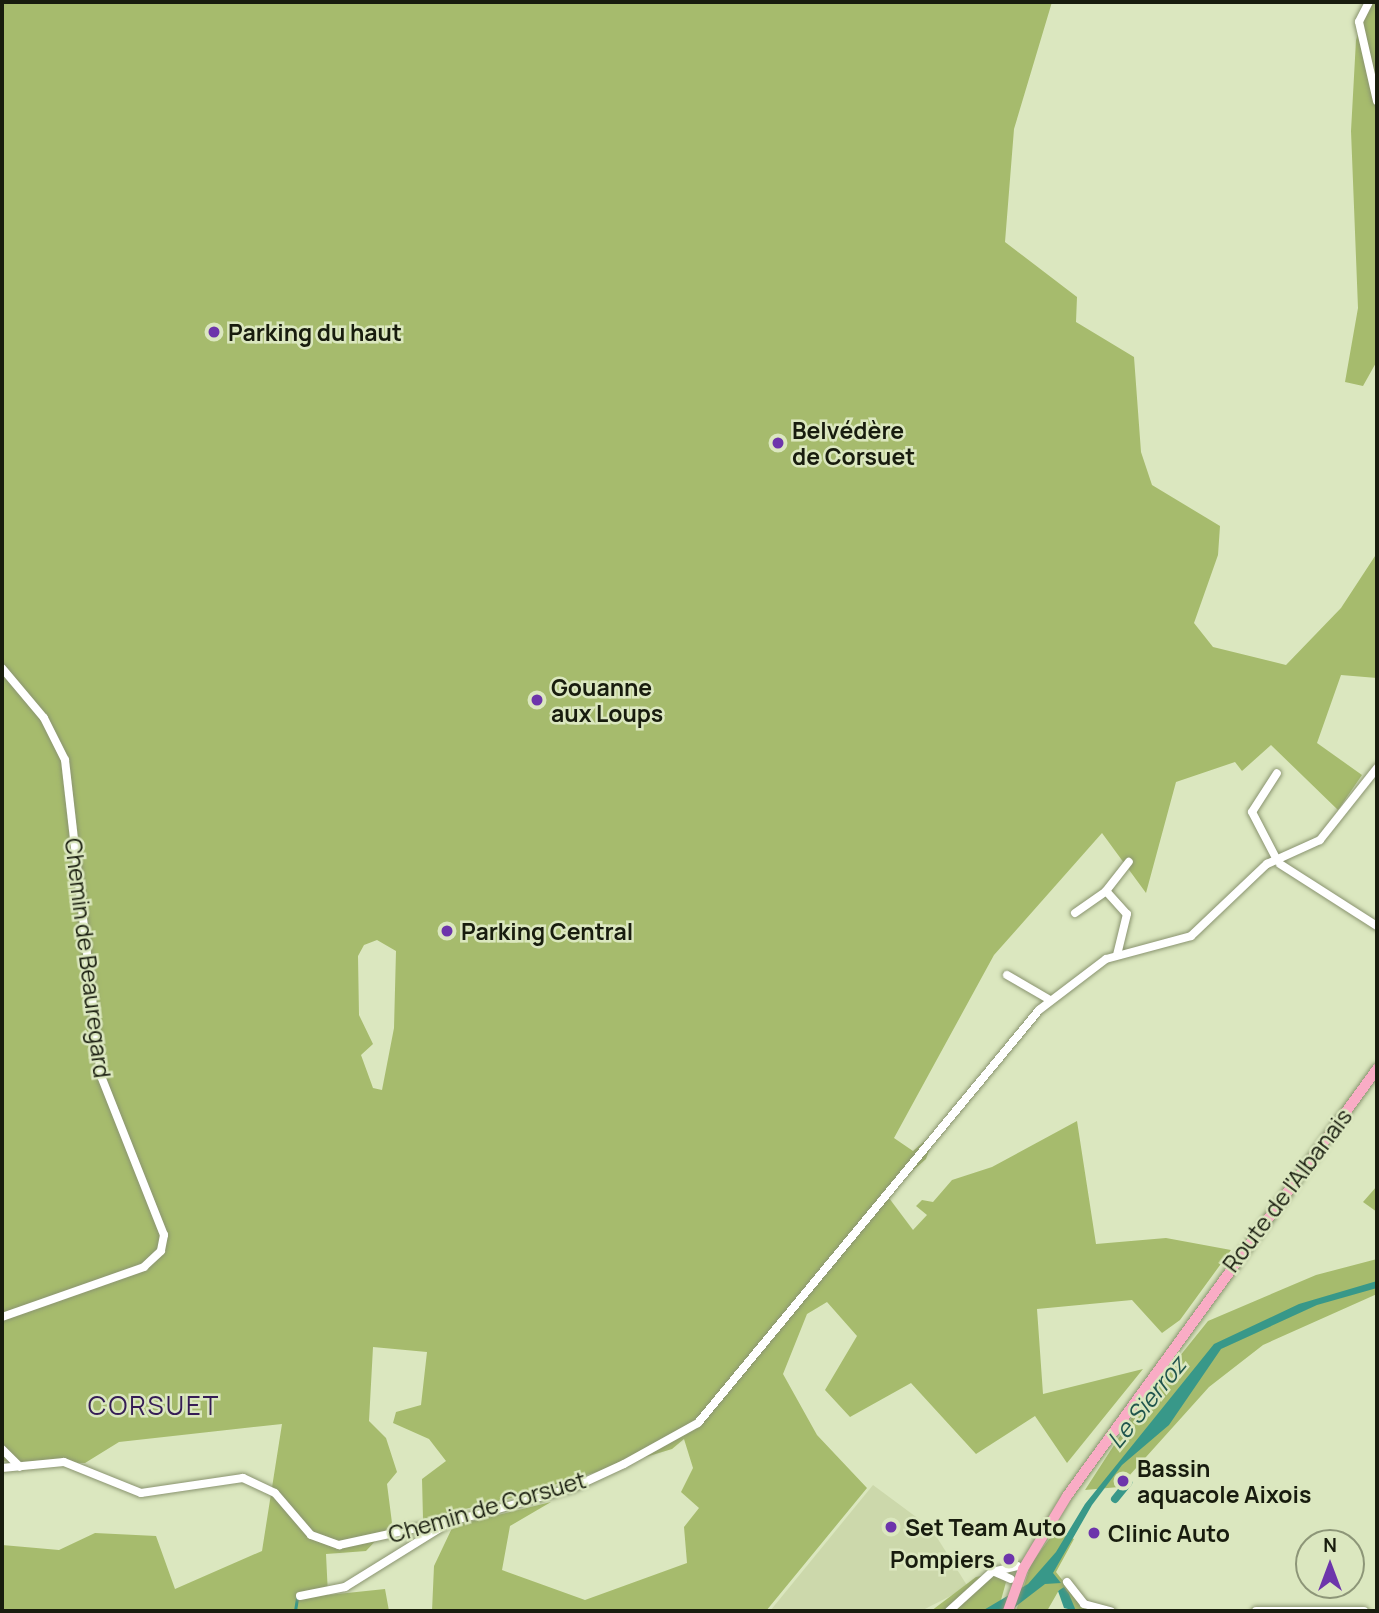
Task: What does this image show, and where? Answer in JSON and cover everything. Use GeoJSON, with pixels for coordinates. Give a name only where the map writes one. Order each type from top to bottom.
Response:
{"type":"FeatureCollection","features":[{"type":"Feature","properties":{"kind":"main road","name":"Route de l'Albanais"},"geometry":{"type":"LineString","coordinates":[[1197,1311],[1377,1069]]}},
{"type":"Feature","properties":{"kind":"main road"},"geometry":{"type":"LineString","coordinates":[[1008,1611],[1011,1578],[1017,1566],[1197,1311]]}},
{"type":"Feature","properties":{"kind":"main road"},"geometry":{"type":"LineString","coordinates":[[1002,1611],[1067,1496],[1197,1311]]}},
{"type":"Feature","properties":{"kind":"street"},"geometry":{"type":"LineString","coordinates":[[1368,2],[1359,22],[1377,101]]}},
{"type":"Feature","properties":{"kind":"street","name":"Chemin de Beauregard"},"geometry":{"type":"LineString","coordinates":[[2,668],[44,718],[65,760],[101,1076],[158,1214],[161,1251],[144,1267],[2,1317]]}},
{"type":"Feature","properties":{"kind":"street","name":"Chemin de Corsuet"},"geometry":{"type":"LineString","coordinates":[[2,1468],[64,1462],[141,1493],[243,1478],[275,1493],[312,1535],[339,1545],[450,1522],[572,1488],[698,1423],[811,1280],[917,1165],[1050,1000],[1117,955],[1191,936],[1278,862],[1320,840],[1377,768]]}},
{"type":"Feature","properties":{"kind":"street"},"geometry":{"type":"LineString","coordinates":[[1277,773],[1252,809],[1278,862],[1377,926]]}},
{"type":"Feature","properties":{"kind":"street"},"geometry":{"type":"LineString","coordinates":[[1075,913],[1106,891],[1129,862]]}},
{"type":"Feature","properties":{"kind":"street"},"geometry":{"type":"LineString","coordinates":[[1106,891],[1127,914],[1117,955]]}},
{"type":"Feature","properties":{"kind":"street"},"geometry":{"type":"LineString","coordinates":[[1007,975],[1050,1000]]}},
{"type":"Feature","properties":{"kind":"street"},"geometry":{"type":"LineString","coordinates":[[2,1449],[20,1467]]}},
{"type":"Feature","properties":{"kind":"street"},"geometry":{"type":"LineString","coordinates":[[300,1596],[345,1587],[450,1522]]}},
{"type":"Feature","properties":{"kind":"street"},"geometry":{"type":"LineString","coordinates":[[949,1611],[992,1572],[1017,1566]]}},
{"type":"Feature","properties":{"kind":"street"},"geometry":{"type":"LineString","coordinates":[[992,1572],[1011,1578]]}},
{"type":"Feature","properties":{"kind":"street"},"geometry":{"type":"LineString","coordinates":[[1067,1582],[1084,1604],[1111,1611]]}},
{"type":"Feature","properties":{"kind":"street"},"geometry":{"type":"LineString","coordinates":[[1256,1611],[1364,1611]]}},
{"type":"Feature","properties":{"kind":"shaded area"},"geometry":{"type":"Polygon","coordinates":[[[873,1485],[931,1528],[968,1587],[921,1611],[770,1611],[873,1485]]]}},
{"type":"Feature","properties":{"kind":"green space"},"geometry":{"type":"Polygon","coordinates":[[[2,2],[1052,2],[1014,129],[1005,242],[1077,297],[1076,322],[1134,357],[1141,452],[1152,485],[1220,526],[1218,555],[1194,623],[1213,647],[1286,665],[1341,608],[1377,553],[1377,678],[1341,675],[1317,743],[1362,775],[1338,810],[1271,745],[1242,771],[1235,762],[1176,782],[1146,893],[1102,833],[994,955],[894,1138],[913,1151],[927,1139],[931,1145],[926,1159],[886,1194],[913,1230],[927,1215],[916,1206],[922,1200],[933,1202],[952,1180],[992,1167],[1077,1121],[1096,1244],[1166,1238],[1231,1250],[1180,1320],[1162,1333],[1132,1300],[1037,1309],[1043,1394],[1143,1369],[1067,1463],[1035,1416],[976,1454],[911,1383],[850,1417],[825,1390],[857,1336],[827,1302],[807,1314],[783,1374],[817,1435],[867,1488],[766,1611],[432,1611],[434,1566],[453,1526],[551,1502],[510,1526],[502,1570],[585,1600],[687,1563],[684,1527],[699,1508],[681,1492],[693,1468],[684,1439],[672,1449],[511,1498],[423,1519],[422,1479],[446,1461],[429,1439],[393,1423],[396,1412],[421,1405],[427,1352],[373,1347],[369,1421],[386,1438],[397,1472],[387,1484],[392,1523],[366,1551],[326,1554],[328,1595],[385,1589],[389,1611],[2,1611],[2,1545],[59,1550],[95,1533],[156,1536],[175,1589],[262,1551],[282,1424],[119,1442],[85,1463],[2,1461],[2,2]],[[377,940],[364,945],[358,956],[359,1015],[373,1044],[361,1055],[373,1088],[382,1090],[394,1028],[396,951],[377,940]]]}},
{"type":"Feature","properties":{"kind":"green space"},"geometry":{"type":"Polygon","coordinates":[[[1369,2],[1377,2],[1377,361],[1363,386],[1345,382],[1358,308],[1351,131],[1356,40],[1369,2]]]}},
{"type":"Feature","properties":{"kind":"green space"},"geometry":{"type":"Polygon","coordinates":[[[1377,1186],[1377,1212],[1363,1202],[1377,1186]]]}},
{"type":"Feature","properties":{"kind":"green space"},"geometry":{"type":"Polygon","coordinates":[[[1377,1259],[1377,1294],[1263,1345],[1209,1387],[1119,1487],[1085,1490],[1138,1408],[1208,1321],[1316,1275],[1377,1259]]]}},
{"type":"Feature","properties":{"kind":"green space"},"geometry":{"type":"Polygon","coordinates":[[[1055,1531],[1074,1539],[1056,1572],[1087,1611],[1077,1611],[1059,1590],[1047,1611],[1016,1611],[1031,1564],[1055,1531]]]}},
{"type":"Feature","properties":{"kind":"green space"},"geometry":{"type":"Polygon","coordinates":[[[997,1573],[1006,1582],[998,1611],[931,1611],[976,1577],[997,1573]]]}},
{"type":"Feature","properties":{"kind":"water"},"geometry":{"type":"Polygon","coordinates":[[[1377,1281],[1377,1288],[1317,1305],[1221,1349],[1169,1425],[1122,1465],[1092,1505],[1053,1573],[1061,1583],[1045,1584],[1010,1611],[982,1611],[1028,1584],[1056,1552],[1085,1504],[1214,1344],[1299,1304],[1377,1281]]]}},
{"type":"Feature","properties":{"kind":"water"},"geometry":{"type":"Polygon","coordinates":[[[1064,1587],[1076,1611],[1064,1608],[1058,1591],[1064,1587]]]}},
{"type":"Feature","properties":{"kind":"waterway"},"geometry":{"type":"LineString","coordinates":[[1115,1499],[1128,1483]]}},
{"type":"Feature","properties":{"kind":"waterway"},"geometry":{"type":"LineString","coordinates":[[295,1611],[297,1598]]}},
{"type":"Feature","properties":{"kind":"place","name":"Parking du haut"},"geometry":{"type":"Point","coordinates":[214,332]}},
{"type":"Feature","properties":{"kind":"place","name":"Belvédère de Corsuet"},"geometry":{"type":"Point","coordinates":[778,443]}},
{"type":"Feature","properties":{"kind":"place","name":"Gouanne aux Loups"},"geometry":{"type":"Point","coordinates":[537,700]}},
{"type":"Feature","properties":{"kind":"place","name":"Parking Central"},"geometry":{"type":"Point","coordinates":[447,931]}},
{"type":"Feature","properties":{"kind":"place","name":"Bassin aquacole Aixois"},"geometry":{"type":"Point","coordinates":[1123,1481]}},
{"type":"Feature","properties":{"kind":"place","name":"Set Team Auto"},"geometry":{"type":"Point","coordinates":[891,1527]}},
{"type":"Feature","properties":{"kind":"place","name":"Clinic Auto"},"geometry":{"type":"Point","coordinates":[1094,1533]}},
{"type":"Feature","properties":{"kind":"place","name":"Pompiers"},"geometry":{"type":"Point","coordinates":[1009,1559]}},
{"type":"Feature","properties":{"kind":"district","name":"CORSUET"},"geometry":{"type":"Point","coordinates":[154,1406]}},
{"type":"Feature","properties":{"kind":"water label","name":"Le Sierroz"},"geometry":{"type":"Point","coordinates":[1146,1402]}}]}
